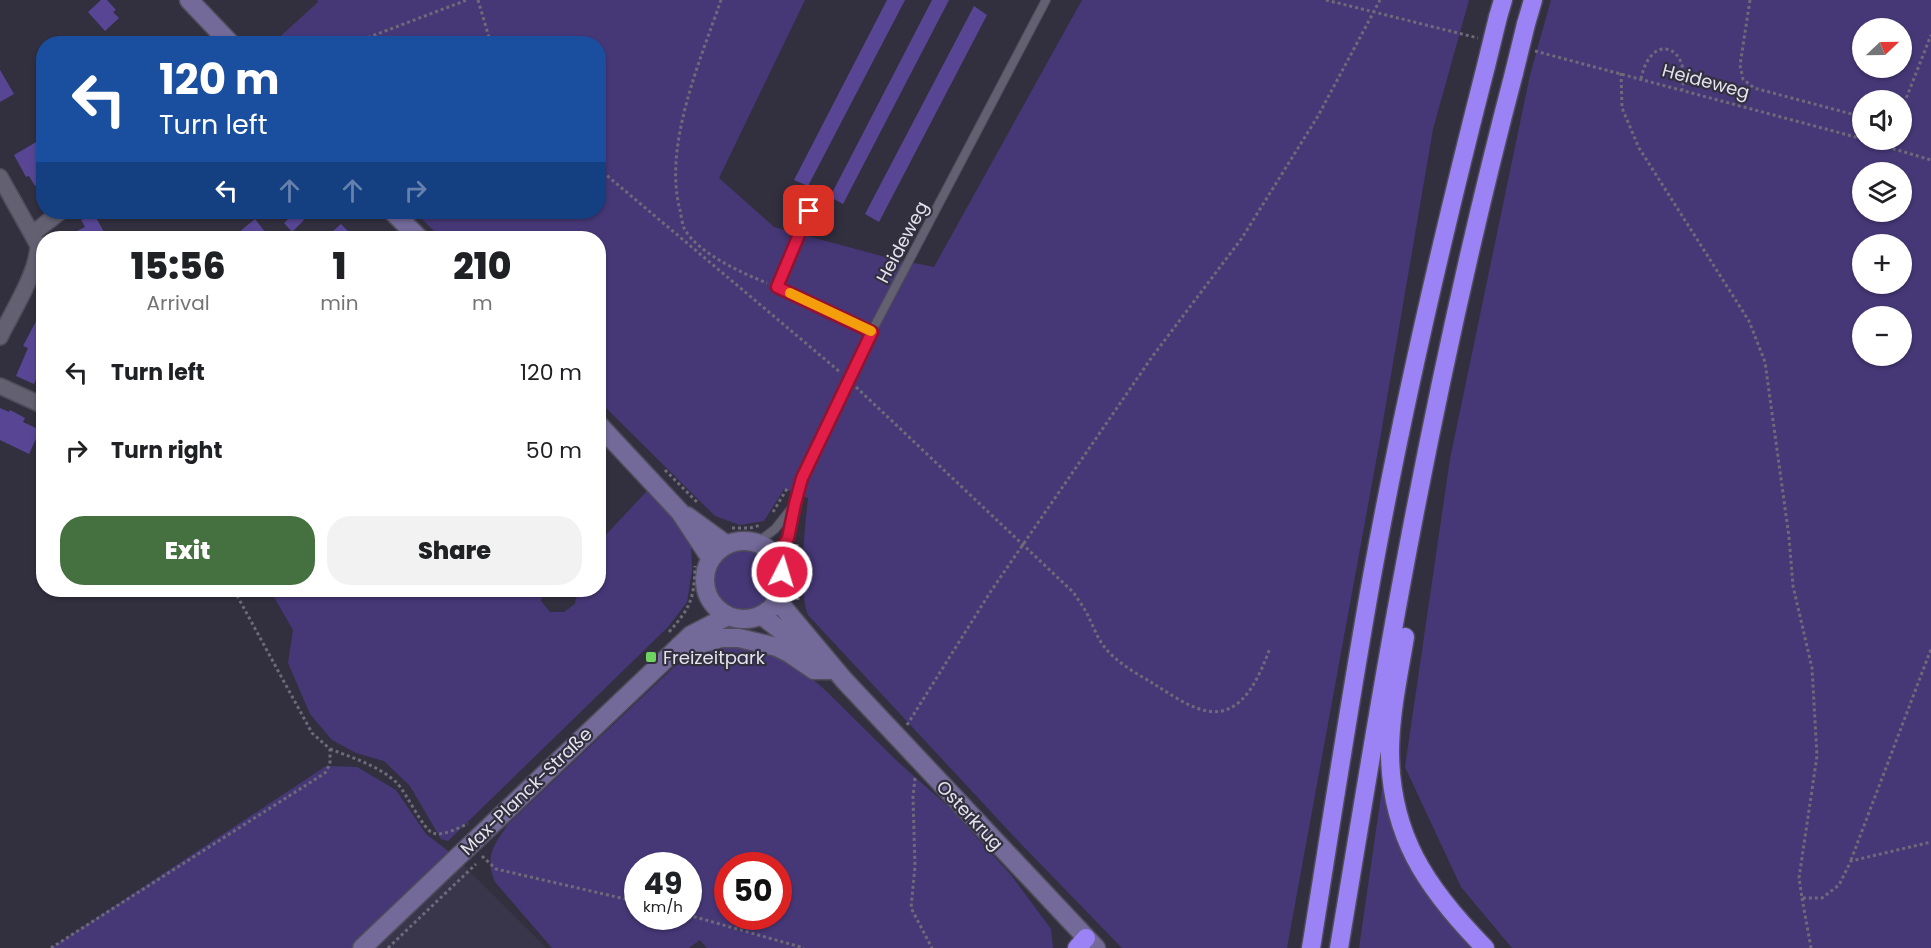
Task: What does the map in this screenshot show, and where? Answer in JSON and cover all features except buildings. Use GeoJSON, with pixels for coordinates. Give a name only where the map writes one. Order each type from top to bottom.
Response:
{"type":"FeatureCollection","features":[{"type":"Feature","properties":{"kind":"highway"},"geometry":{"type":"LineString","coordinates":[[1339,948],[1397,610],[1432,426],[1486,180],[1533,0]]}},
{"type":"Feature","properties":{"kind":"highway"},"geometry":{"type":"LineString","coordinates":[[1311,948],[1372,576],[1443,241],[1500,8]]}},
{"type":"Feature","properties":{"kind":"highway"},"geometry":{"type":"LineString","coordinates":[[1397,610],[1405,634],[1390,744],[1395,802],[1416,861],[1432,888],[1485,948]]}},
{"type":"Feature","properties":{"kind":"main road"},"geometry":{"type":"LineString","coordinates":[[189,0],[223,36]]}},
{"type":"Feature","properties":{"kind":"main road"},"geometry":{"type":"LineString","coordinates":[[400,219],[412,231]]}},
{"type":"Feature","properties":{"kind":"main road"},"geometry":{"type":"LineString","coordinates":[[606,433],[680,512],[703,558],[706,570],[705,581],[710,600],[718,610],[738,619],[761,615],[770,609],[777,600],[783,581],[776,558],[757,543],[729,536],[680,512]]}},
{"type":"Feature","properties":{"kind":"main road"},"geometry":{"type":"LineString","coordinates":[[703,558],[729,536]]}},
{"type":"Feature","properties":{"kind":"main road","name":"Max-Planck-Straße"},"geometry":{"type":"LineString","coordinates":[[362,948],[678,640],[710,600]]}},
{"type":"Feature","properties":{"kind":"main road","name":"Osterkrug"},"geometry":{"type":"LineString","coordinates":[[777,600],[837,675],[1086,945]]}},
{"type":"Feature","properties":{"kind":"main road","name":"Osterkrug"},"geometry":{"type":"LineString","coordinates":[[761,615],[837,675]]}},
{"type":"Feature","properties":{"kind":"main road","name":"Max-Planck-Straße"},"geometry":{"type":"LineString","coordinates":[[678,640],[728,616]]}},
{"type":"Feature","properties":{"kind":"main road"},"geometry":{"type":"LineString","coordinates":[[678,640],[690,647],[721,638],[739,638],[777,647],[814,670],[837,675]]}},
{"type":"Feature","properties":{"kind":"street"},"geometry":{"type":"LineString","coordinates":[[0,177],[36,245]]}},
{"type":"Feature","properties":{"kind":"street"},"geometry":{"type":"LineString","coordinates":[[43,231],[54,219]]}},
{"type":"Feature","properties":{"kind":"street"},"geometry":{"type":"LineString","coordinates":[[0,337],[36,261]]}},
{"type":"Feature","properties":{"kind":"street"},"geometry":{"type":"LineString","coordinates":[[0,386],[36,402]]}},
{"type":"Feature","properties":{"kind":"lane","name":"Heideweg"},"geometry":{"type":"LineString","coordinates":[[776,558],[788,538],[802,478],[872,332],[1047,0]]}},
{"type":"Feature","properties":{"kind":"lane"},"geometry":{"type":"LineString","coordinates":[[809,211],[777,287],[872,332]]}},
{"type":"Feature","properties":{"kind":"lane","name":"Heideweg"},"geometry":{"type":"LineString","coordinates":[[757,543],[775,529],[795,504]]}},
{"type":"Feature","properties":{"kind":"path"},"geometry":{"type":"LineString","coordinates":[[372,36],[467,0]]}},
{"type":"Feature","properties":{"kind":"path"},"geometry":{"type":"LineString","coordinates":[[478,0],[489,36]]}},
{"type":"Feature","properties":{"kind":"path"},"geometry":{"type":"LineString","coordinates":[[721,0],[688,96],[681,130],[675,191],[684,228],[704,250],[737,271],[777,287]]}},
{"type":"Feature","properties":{"kind":"path"},"geometry":{"type":"LineString","coordinates":[[1326,0],[1472,36]]}},
{"type":"Feature","properties":{"kind":"path"},"geometry":{"type":"LineString","coordinates":[[907,726],[991,591],[1152,357],[1242,238],[1318,116],[1380,0]]}},
{"type":"Feature","properties":{"kind":"path"},"geometry":{"type":"LineString","coordinates":[[1750,0],[1740,65],[1743,79],[1754,88],[1852,114]]}},
{"type":"Feature","properties":{"kind":"path"},"geometry":{"type":"LineString","coordinates":[[1909,90],[1931,35]]}},
{"type":"Feature","properties":{"kind":"path"},"geometry":{"type":"LineString","coordinates":[[1641,79],[1648,57],[1658,50],[1668,49],[1676,54],[1683,66],[1685,78],[1682,90]]}},
{"type":"Feature","properties":{"kind":"path","name":"Heideweg"},"geometry":{"type":"LineString","coordinates":[[1541,52],[1852,136]]}},
{"type":"Feature","properties":{"kind":"path"},"geometry":{"type":"LineString","coordinates":[[1621,73],[1622,108],[1639,148],[1749,321],[1765,362],[1789,537],[1793,586],[1812,669],[1817,756],[1798,878],[1811,948]]}},
{"type":"Feature","properties":{"kind":"path","name":"Heideweg"},"geometry":{"type":"LineString","coordinates":[[1899,150],[1931,160]]}},
{"type":"Feature","properties":{"kind":"path"},"geometry":{"type":"LineString","coordinates":[[606,175],[849,380],[1024,544],[1073,592],[1102,644],[1117,660],[1183,702],[1208,711],[1225,711],[1245,697],[1259,676],[1270,648]]}},
{"type":"Feature","properties":{"kind":"path"},"geometry":{"type":"LineString","coordinates":[[657,462],[704,510]]}},
{"type":"Feature","properties":{"kind":"path"},"geometry":{"type":"LineString","coordinates":[[772,514],[789,484],[802,478]]}},
{"type":"Feature","properties":{"kind":"path"},"geometry":{"type":"LineString","coordinates":[[729,536],[766,523]]}},
{"type":"Feature","properties":{"kind":"path"},"geometry":{"type":"LineString","coordinates":[[678,640],[692,601],[703,558]]}},
{"type":"Feature","properties":{"kind":"path"},"geometry":{"type":"LineString","coordinates":[[238,597],[312,733],[330,749],[375,767],[394,780],[404,790],[425,827],[432,833],[440,834],[476,821]]}},
{"type":"Feature","properties":{"kind":"path"},"geometry":{"type":"LineString","coordinates":[[1802,898],[1822,898],[1839,885],[1851,861],[1931,649]]}},
{"type":"Feature","properties":{"kind":"path"},"geometry":{"type":"LineString","coordinates":[[51,948],[325,773],[330,764],[330,749]]}},
{"type":"Feature","properties":{"kind":"path"},"geometry":{"type":"LineString","coordinates":[[916,779],[913,797],[915,866],[910,908],[932,948]]}},
{"type":"Feature","properties":{"kind":"path"},"geometry":{"type":"LineString","coordinates":[[1851,861],[1931,842]]}},
{"type":"Feature","properties":{"kind":"path"},"geometry":{"type":"LineString","coordinates":[[481,855],[496,869],[624,899]]}},
{"type":"Feature","properties":{"kind":"path"},"geometry":{"type":"LineString","coordinates":[[702,919],[804,948]]}},
{"type":"Feature","properties":{"kind":"shaded area"},"geometry":{"type":"Polygon","coordinates":[[[317,0],[805,0],[719,178],[774,227],[889,258],[934,267],[1082,0],[1469,0],[1433,129],[1379,445],[1287,948],[1122,948],[1023,846],[808,615],[803,590],[803,574],[808,498],[784,489],[764,521],[740,525],[715,516],[606,408],[606,231],[434,231],[422,219],[606,219],[606,36],[281,36],[318,2],[317,0]]]}},
{"type":"Feature","properties":{"kind":"shaded area"},"geometry":{"type":"Polygon","coordinates":[[[1551,0],[1931,0],[1931,948],[1512,948],[1461,887],[1405,767],[1450,459],[1530,75],[1551,0]]]}},
{"type":"Feature","properties":{"kind":"shaded area"},"geometry":{"type":"Polygon","coordinates":[[[648,490],[691,544],[692,570],[687,602],[668,627],[448,841],[441,839],[410,786],[384,761],[356,753],[332,740],[310,714],[288,663],[293,630],[274,597],[542,597],[541,601],[550,612],[564,612],[575,604],[576,597],[606,597],[606,535],[648,490]]]}},
{"type":"Feature","properties":{"kind":"shaded area"},"geometry":{"type":"Polygon","coordinates":[[[737,550],[749,550],[760,555],[768,563],[773,580],[771,592],[760,605],[749,610],[737,610],[726,605],[718,597],[713,586],[713,574],[718,563],[726,555],[737,550]]]}},
{"type":"Feature","properties":{"kind":"shaded area"},"geometry":{"type":"Polygon","coordinates":[[[726,647],[747,647],[770,653],[794,664],[824,689],[898,762],[950,808],[1011,875],[1051,929],[1053,948],[707,948],[700,940],[689,948],[552,948],[495,882],[490,865],[495,844],[509,823],[675,666],[704,653],[726,647]]]}},
{"type":"Feature","properties":{"kind":"shaded area"},"geometry":{"type":"Polygon","coordinates":[[[326,766],[357,767],[396,790],[426,834],[452,854],[358,948],[51,948],[326,766]]]}},
{"type":"Feature","properties":{"kind":"shaded area"},"geometry":{"type":"Polygon","coordinates":[[[1383,782],[1386,784],[1403,843],[1476,948],[1359,948],[1383,782]]]}},
{"type":"Feature","properties":{"kind":"shaded area"},"geometry":{"type":"Polygon","coordinates":[[[458,860],[546,948],[368,948],[458,860]]]}},
{"type":"Feature","properties":{"kind":"slow traffic"},"geometry":{"type":"LineString","coordinates":[[790,293],[871,331]]}},
{"type":"Feature","properties":{"kind":"place","name":"Freizeitpark"},"geometry":{"type":"Point","coordinates":[651,657]}},
{"type":"Feature","properties":{"kind":"route"},"geometry":{"type":"LineString","coordinates":[[782,572],[776,558],[788,538],[802,478],[872,332],[777,287],[809,211]]}}]}
